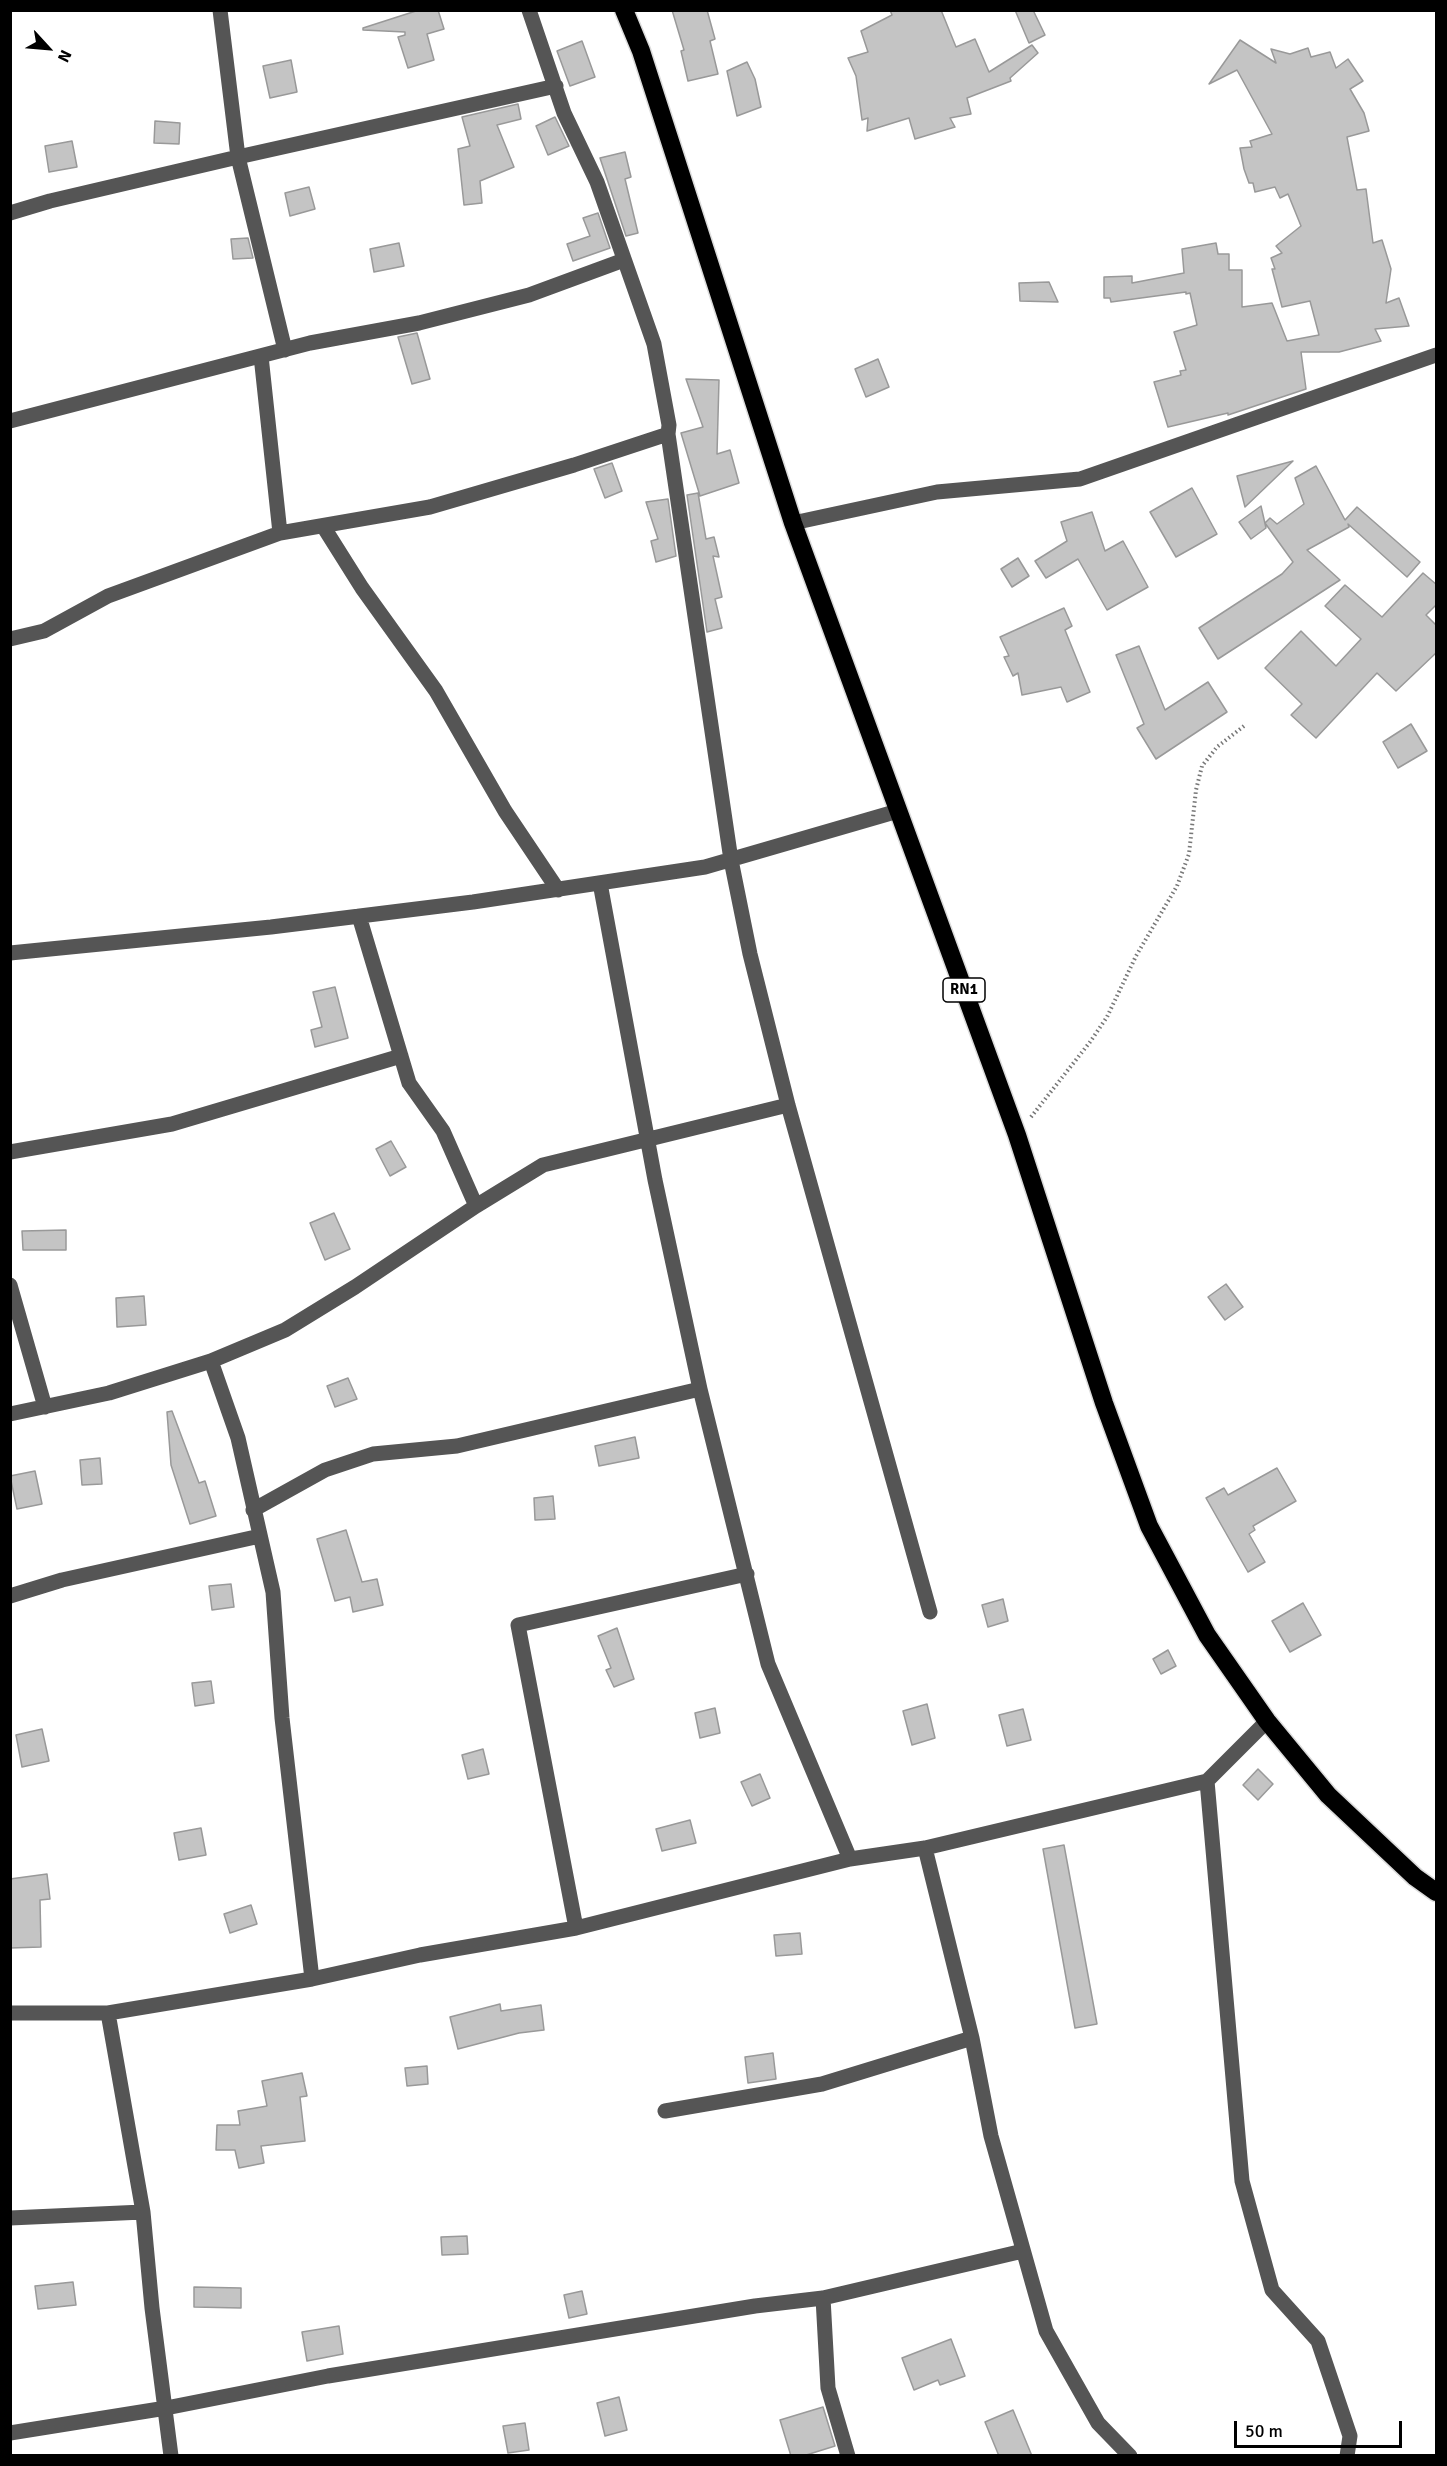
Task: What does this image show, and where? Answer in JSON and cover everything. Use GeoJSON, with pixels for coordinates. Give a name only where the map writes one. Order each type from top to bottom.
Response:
{"type":"FeatureCollection","features":[{"type":"Feature","properties":{"kind":"highway","name":"RN1"},"geometry":{"type":"LineString","coordinates":[[624,10],[641,51],[793,523],[1017,1135],[1104,1403],[1149,1526],[1207,1635],[1267,1721],[1328,1795],[1415,1877],[1437,1892]]}},
{"type":"Feature","properties":{"kind":"street"},"geometry":{"type":"LineString","coordinates":[[220,10],[238,157],[285,350]]}},
{"type":"Feature","properties":{"kind":"street"},"geometry":{"type":"LineString","coordinates":[[529,10],[564,113],[597,183],[654,344],[669,425],[668,434],[731,860],[750,954],[788,1105],[930,1612]]}},
{"type":"Feature","properties":{"kind":"street"},"geometry":{"type":"LineString","coordinates":[[10,213],[50,201],[238,157],[556,86]]}},
{"type":"Feature","properties":{"kind":"street"},"geometry":{"type":"LineString","coordinates":[[10,421],[310,343],[419,323],[529,295],[624,261]]}},
{"type":"Feature","properties":{"kind":"street"},"geometry":{"type":"LineString","coordinates":[[793,523],[938,492],[1080,479],[1437,355]]}},
{"type":"Feature","properties":{"kind":"street"},"geometry":{"type":"LineString","coordinates":[[261,356],[280,532]]}},
{"type":"Feature","properties":{"kind":"street"},"geometry":{"type":"LineString","coordinates":[[10,639],[44,631],[108,596],[280,532],[430,507],[574,465],[668,434]]}},
{"type":"Feature","properties":{"kind":"street"},"geometry":{"type":"LineString","coordinates":[[322,525],[362,588],[436,691],[505,811],[558,890]]}},
{"type":"Feature","properties":{"kind":"street"},"geometry":{"type":"LineString","coordinates":[[10,953],[359,916],[558,890],[705,867],[898,811]]}},
{"type":"Feature","properties":{"kind":"street"},"geometry":{"type":"LineString","coordinates":[[600,883],[647,1138],[700,1389],[768,1664],[850,1859]]}},
{"type":"Feature","properties":{"kind":"street"},"geometry":{"type":"LineString","coordinates":[[359,916],[409,1083],[443,1131],[476,1206]]}},
{"type":"Feature","properties":{"kind":"street"},"geometry":{"type":"LineString","coordinates":[[10,1152],[172,1124],[401,1056]]}},
{"type":"Feature","properties":{"kind":"street"},"geometry":{"type":"LineString","coordinates":[[10,1414],[109,1394],[211,1361],[285,1330],[543,1165],[788,1105]]}},
{"type":"Feature","properties":{"kind":"street"},"geometry":{"type":"LineString","coordinates":[[10,1285],[45,1407]]}},
{"type":"Feature","properties":{"kind":"street"},"geometry":{"type":"LineString","coordinates":[[211,1361],[238,1438],[273,1592],[282,1718],[312,1979]]}},
{"type":"Feature","properties":{"kind":"street"},"geometry":{"type":"LineString","coordinates":[[253,1510],[325,1470],[374,1454],[457,1446],[700,1389]]}},
{"type":"Feature","properties":{"kind":"street"},"geometry":{"type":"LineString","coordinates":[[10,1596],[62,1580],[260,1536]]}},
{"type":"Feature","properties":{"kind":"street"},"geometry":{"type":"LineString","coordinates":[[576,1928],[518,1625],[747,1574]]}},
{"type":"Feature","properties":{"kind":"street"},"geometry":{"type":"LineString","coordinates":[[10,2013],[108,2013],[312,1979],[420,1955],[576,1928],[850,1859],[925,1848],[1207,1781],[1267,1721]]}},
{"type":"Feature","properties":{"kind":"street"},"geometry":{"type":"LineString","coordinates":[[1207,1781],[1242,2181],[1272,2290],[1318,2341],[1350,2436],[1347,2456]]}},
{"type":"Feature","properties":{"kind":"street"},"geometry":{"type":"LineString","coordinates":[[925,1848],[972,2037],[992,2136],[1046,2331],[1098,2423],[1130,2456]]}},
{"type":"Feature","properties":{"kind":"street"},"geometry":{"type":"LineString","coordinates":[[108,2013],[143,2212],[152,2308],[171,2456]]}},
{"type":"Feature","properties":{"kind":"street"},"geometry":{"type":"LineString","coordinates":[[665,2111],[822,2084],[972,2037]]}},
{"type":"Feature","properties":{"kind":"street"},"geometry":{"type":"LineString","coordinates":[[10,2218],[143,2212]]}},
{"type":"Feature","properties":{"kind":"street"},"geometry":{"type":"LineString","coordinates":[[10,2433],[166,2408],[328,2376],[755,2306],[823,2298],[1023,2251]]}},
{"type":"Feature","properties":{"kind":"street"},"geometry":{"type":"LineString","coordinates":[[823,2298],[828,2388],[848,2456]]}},
{"type":"Feature","properties":{"kind":"path"},"geometry":{"type":"LineString","coordinates":[[1017,1135],[1107,1017],[1136,956],[1177,886],[1189,854],[1196,790],[1202,766],[1217,747],[1244,726]]}},
{"type":"Feature","properties":{"kind":"building"},"geometry":{"type":"Polygon","coordinates":[[[419,10],[438,10],[444,29],[427,34],[434,60],[408,68],[398,37],[405,35],[405,32],[363,30],[363,28],[419,10]]]}},
{"type":"Feature","properties":{"kind":"building"},"geometry":{"type":"Polygon","coordinates":[[[672,10],[707,10],[715,39],[710,41],[718,74],[688,81],[681,51],[684,50],[672,10]]]}},
{"type":"Feature","properties":{"kind":"building"},"geometry":{"type":"Polygon","coordinates":[[[890,10],[941,10],[956,47],[975,39],[989,72],[1032,45],[1038,53],[1010,78],[1011,81],[967,98],[971,114],[950,118],[955,127],[915,139],[909,118],[867,131],[868,118],[862,120],[856,76],[848,58],[868,52],[861,31],[892,15],[890,10]]]}},
{"type":"Feature","properties":{"kind":"building"},"geometry":{"type":"Polygon","coordinates":[[[1015,10],[1033,10],[1045,35],[1029,43],[1015,10]]]}},
{"type":"Feature","properties":{"kind":"building"},"geometry":{"type":"Polygon","coordinates":[[[1240,40],[1276,63],[1271,49],[1290,54],[1308,48],[1311,57],[1330,52],[1336,68],[1348,59],[1363,81],[1350,89],[1364,113],[1369,131],[1347,137],[1357,190],[1366,189],[1373,243],[1382,240],[1391,269],[1386,303],[1399,298],[1409,326],[1375,329],[1381,341],[1339,352],[1301,352],[1306,389],[1228,415],[1228,413],[1168,427],[1154,382],[1181,375],[1180,371],[1186,370],[1174,332],[1197,325],[1190,293],[1111,302],[1110,298],[1104,298],[1104,277],[1132,276],[1132,283],[1184,273],[1182,249],[1216,243],[1218,254],[1229,254],[1229,270],[1242,270],[1242,307],[1272,303],[1287,341],[1319,335],[1310,301],[1282,307],[1272,269],[1275,269],[1271,258],[1282,253],[1276,246],[1301,226],[1288,194],[1280,198],[1275,187],[1255,192],[1253,183],[1249,183],[1244,169],[1240,148],[1252,147],[1250,141],[1272,134],[1237,70],[1209,84],[1240,40]]]}},
{"type":"Feature","properties":{"kind":"building"},"geometry":{"type":"Polygon","coordinates":[[[582,41],[595,77],[570,86],[557,51],[582,41]]]}},
{"type":"Feature","properties":{"kind":"building"},"geometry":{"type":"Polygon","coordinates":[[[291,60],[297,92],[270,98],[263,66],[291,60]]]}},
{"type":"Feature","properties":{"kind":"building"},"geometry":{"type":"Polygon","coordinates":[[[747,62],[755,79],[761,107],[737,116],[727,71],[747,62]]]}},
{"type":"Feature","properties":{"kind":"building"},"geometry":{"type":"Polygon","coordinates":[[[518,104],[521,119],[497,125],[514,167],[480,181],[482,203],[464,205],[458,149],[470,146],[462,117],[518,104]]]}},
{"type":"Feature","properties":{"kind":"building"},"geometry":{"type":"Polygon","coordinates":[[[555,117],[569,146],[548,155],[536,126],[555,117]]]}},
{"type":"Feature","properties":{"kind":"building"},"geometry":{"type":"Polygon","coordinates":[[[155,121],[180,123],[179,144],[154,143],[155,121]]]}},
{"type":"Feature","properties":{"kind":"building"},"geometry":{"type":"Polygon","coordinates":[[[72,141],[77,167],[49,172],[45,146],[72,141]]]}},
{"type":"Feature","properties":{"kind":"building"},"geometry":{"type":"Polygon","coordinates":[[[625,152],[631,177],[625,179],[638,233],[626,236],[600,158],[625,152]]]}},
{"type":"Feature","properties":{"kind":"building"},"geometry":{"type":"Polygon","coordinates":[[[309,187],[315,209],[290,216],[285,193],[309,187]]]}},
{"type":"Feature","properties":{"kind":"building"},"geometry":{"type":"Polygon","coordinates":[[[598,213],[610,248],[573,261],[567,244],[590,236],[583,218],[598,213]]]}},
{"type":"Feature","properties":{"kind":"building"},"geometry":{"type":"Polygon","coordinates":[[[248,238],[253,258],[233,259],[231,239],[248,238]]]}},
{"type":"Feature","properties":{"kind":"building"},"geometry":{"type":"Polygon","coordinates":[[[399,243],[404,266],[374,272],[370,249],[399,243]]]}},
{"type":"Feature","properties":{"kind":"building"},"geometry":{"type":"Polygon","coordinates":[[[1049,282],[1058,302],[1020,301],[1019,283],[1049,282]]]}},
{"type":"Feature","properties":{"kind":"building"},"geometry":{"type":"Polygon","coordinates":[[[417,333],[430,379],[412,384],[398,337],[417,333]]]}},
{"type":"Feature","properties":{"kind":"building"},"geometry":{"type":"Polygon","coordinates":[[[878,359],[889,387],[866,397],[855,369],[878,359]]]}},
{"type":"Feature","properties":{"kind":"building"},"geometry":{"type":"Polygon","coordinates":[[[686,379],[719,380],[717,454],[730,450],[739,483],[700,496],[681,433],[703,427],[686,379]]]}},
{"type":"Feature","properties":{"kind":"building"},"geometry":{"type":"Polygon","coordinates":[[[1293,461],[1245,507],[1237,476],[1293,461]]]}},
{"type":"Feature","properties":{"kind":"building"},"geometry":{"type":"Polygon","coordinates":[[[612,463],[622,491],[605,498],[594,469],[612,463]]]}},
{"type":"Feature","properties":{"kind":"building"},"geometry":{"type":"Polygon","coordinates":[[[1316,466],[1345,520],[1357,507],[1420,562],[1407,577],[1348,524],[1349,527],[1307,550],[1340,580],[1218,659],[1199,628],[1282,574],[1293,562],[1265,523],[1270,518],[1277,524],[1304,504],[1295,478],[1316,466]]]}},
{"type":"Feature","properties":{"kind":"building"},"geometry":{"type":"Polygon","coordinates":[[[1192,488],[1217,534],[1176,557],[1150,512],[1192,488]]]}},
{"type":"Feature","properties":{"kind":"building"},"geometry":{"type":"Polygon","coordinates":[[[698,493],[706,539],[714,537],[719,557],[713,556],[722,597],[715,599],[722,628],[707,632],[687,495],[698,493]]]}},
{"type":"Feature","properties":{"kind":"building"},"geometry":{"type":"Polygon","coordinates":[[[668,499],[676,556],[656,562],[651,541],[658,539],[646,502],[668,499]]]}},
{"type":"Feature","properties":{"kind":"building"},"geometry":{"type":"Polygon","coordinates":[[[1261,506],[1266,528],[1251,539],[1239,522],[1261,506]]]}},
{"type":"Feature","properties":{"kind":"building"},"geometry":{"type":"Polygon","coordinates":[[[1092,512],[1105,551],[1123,541],[1148,587],[1107,610],[1078,559],[1046,578],[1035,561],[1067,541],[1061,522],[1092,512]]]}},
{"type":"Feature","properties":{"kind":"building"},"geometry":{"type":"Polygon","coordinates":[[[1018,558],[1029,576],[1012,587],[1001,569],[1018,558]]]}},
{"type":"Feature","properties":{"kind":"building"},"geometry":{"type":"Polygon","coordinates":[[[1423,573],[1437,585],[1437,604],[1426,615],[1437,626],[1437,652],[1396,691],[1377,673],[1316,738],[1291,715],[1302,704],[1265,668],[1301,631],[1336,666],[1361,639],[1325,606],[1345,585],[1382,617],[1423,573]]]}},
{"type":"Feature","properties":{"kind":"building"},"geometry":{"type":"Polygon","coordinates":[[[1064,608],[1072,626],[1065,630],[1090,692],[1067,702],[1061,687],[1022,695],[1018,673],[1013,676],[1004,657],[1009,656],[1000,637],[1064,608]]]}},
{"type":"Feature","properties":{"kind":"building"},"geometry":{"type":"Polygon","coordinates":[[[1139,646],[1165,710],[1208,682],[1227,712],[1156,759],[1137,728],[1144,724],[1116,655],[1139,646]]]}},
{"type":"Feature","properties":{"kind":"building"},"geometry":{"type":"Polygon","coordinates":[[[1411,724],[1427,751],[1398,768],[1383,742],[1411,724]]]}},
{"type":"Feature","properties":{"kind":"building"},"geometry":{"type":"Polygon","coordinates":[[[335,987],[348,1038],[315,1047],[311,1030],[322,1027],[313,992],[335,987]]]}},
{"type":"Feature","properties":{"kind":"building"},"geometry":{"type":"Polygon","coordinates":[[[391,1141],[406,1167],[390,1176],[376,1149],[391,1141]]]}},
{"type":"Feature","properties":{"kind":"building"},"geometry":{"type":"Polygon","coordinates":[[[334,1213],[350,1249],[325,1260],[310,1223],[334,1213]]]}},
{"type":"Feature","properties":{"kind":"building"},"geometry":{"type":"Polygon","coordinates":[[[66,1230],[66,1250],[23,1250],[22,1231],[66,1230]]]}},
{"type":"Feature","properties":{"kind":"building"},"geometry":{"type":"Polygon","coordinates":[[[1226,1284],[1243,1307],[1225,1320],[1208,1297],[1226,1284]]]}},
{"type":"Feature","properties":{"kind":"building"},"geometry":{"type":"Polygon","coordinates":[[[144,1296],[146,1325],[117,1327],[116,1298],[144,1296]]]}},
{"type":"Feature","properties":{"kind":"building"},"geometry":{"type":"Polygon","coordinates":[[[348,1378],[357,1399],[335,1407],[327,1386],[348,1378]]]}},
{"type":"Feature","properties":{"kind":"building"},"geometry":{"type":"Polygon","coordinates":[[[172,1411],[199,1483],[205,1481],[216,1516],[190,1524],[171,1465],[167,1412],[172,1411]]]}},
{"type":"Feature","properties":{"kind":"building"},"geometry":{"type":"Polygon","coordinates":[[[635,1437],[639,1458],[599,1466],[595,1446],[635,1437]]]}},
{"type":"Feature","properties":{"kind":"building"},"geometry":{"type":"Polygon","coordinates":[[[100,1458],[102,1484],[82,1485],[80,1460],[100,1458]]]}},
{"type":"Feature","properties":{"kind":"building"},"geometry":{"type":"Polygon","coordinates":[[[1277,1468],[1296,1501],[1253,1526],[1255,1530],[1249,1534],[1265,1562],[1248,1572],[1206,1498],[1224,1488],[1228,1495],[1277,1468]]]}},
{"type":"Feature","properties":{"kind":"building"},"geometry":{"type":"Polygon","coordinates":[[[35,1471],[42,1504],[17,1509],[10,1476],[35,1471]]]}},
{"type":"Feature","properties":{"kind":"building"},"geometry":{"type":"Polygon","coordinates":[[[553,1496],[555,1519],[535,1520],[534,1498],[553,1496]]]}},
{"type":"Feature","properties":{"kind":"building"},"geometry":{"type":"Polygon","coordinates":[[[346,1530],[362,1582],[377,1579],[383,1605],[353,1612],[350,1597],[335,1601],[317,1539],[346,1530]]]}},
{"type":"Feature","properties":{"kind":"building"},"geometry":{"type":"Polygon","coordinates":[[[231,1584],[234,1607],[212,1610],[209,1586],[231,1584]]]}},
{"type":"Feature","properties":{"kind":"building"},"geometry":{"type":"Polygon","coordinates":[[[1003,1599],[1008,1621],[988,1627],[982,1605],[1003,1599]]]}},
{"type":"Feature","properties":{"kind":"building"},"geometry":{"type":"Polygon","coordinates":[[[1303,1603],[1321,1635],[1290,1652],[1272,1621],[1303,1603]]]}},
{"type":"Feature","properties":{"kind":"building"},"geometry":{"type":"Polygon","coordinates":[[[617,1628],[634,1679],[614,1687],[606,1670],[611,1668],[598,1636],[617,1628]]]}},
{"type":"Feature","properties":{"kind":"building"},"geometry":{"type":"Polygon","coordinates":[[[1168,1650],[1176,1666],[1161,1674],[1153,1659],[1168,1650]]]}},
{"type":"Feature","properties":{"kind":"building"},"geometry":{"type":"Polygon","coordinates":[[[211,1681],[214,1703],[195,1706],[192,1683],[211,1681]]]}},
{"type":"Feature","properties":{"kind":"building"},"geometry":{"type":"Polygon","coordinates":[[[927,1704],[935,1738],[912,1745],[903,1711],[927,1704]]]}},
{"type":"Feature","properties":{"kind":"building"},"geometry":{"type":"Polygon","coordinates":[[[715,1708],[720,1733],[700,1738],[695,1713],[715,1708]]]}},
{"type":"Feature","properties":{"kind":"building"},"geometry":{"type":"Polygon","coordinates":[[[1023,1709],[1031,1740],[1007,1746],[999,1715],[1023,1709]]]}},
{"type":"Feature","properties":{"kind":"building"},"geometry":{"type":"Polygon","coordinates":[[[42,1729],[49,1761],[22,1767],[16,1735],[42,1729]]]}},
{"type":"Feature","properties":{"kind":"building"},"geometry":{"type":"Polygon","coordinates":[[[483,1749],[489,1774],[468,1779],[462,1755],[483,1749]]]}},
{"type":"Feature","properties":{"kind":"building"},"geometry":{"type":"Polygon","coordinates":[[[1258,1769],[1273,1784],[1258,1800],[1243,1785],[1258,1769]]]}},
{"type":"Feature","properties":{"kind":"building"},"geometry":{"type":"Polygon","coordinates":[[[760,1774],[770,1798],[752,1806],[741,1782],[760,1774]]]}},
{"type":"Feature","properties":{"kind":"building"},"geometry":{"type":"Polygon","coordinates":[[[690,1820],[696,1843],[662,1851],[656,1829],[690,1820]]]}},
{"type":"Feature","properties":{"kind":"building"},"geometry":{"type":"Polygon","coordinates":[[[201,1828],[206,1855],[179,1860],[174,1833],[201,1828]]]}},
{"type":"Feature","properties":{"kind":"building"},"geometry":{"type":"Polygon","coordinates":[[[1064,1845],[1097,2024],[1075,2028],[1043,1849],[1064,1845]]]}},
{"type":"Feature","properties":{"kind":"building"},"geometry":{"type":"Polygon","coordinates":[[[47,1874],[50,1899],[40,1900],[41,1947],[10,1948],[10,1879],[47,1874]]]}},
{"type":"Feature","properties":{"kind":"building"},"geometry":{"type":"Polygon","coordinates":[[[251,1905],[257,1924],[230,1933],[224,1914],[251,1905]]]}},
{"type":"Feature","properties":{"kind":"building"},"geometry":{"type":"Polygon","coordinates":[[[800,1933],[802,1954],[776,1956],[774,1935],[800,1933]]]}},
{"type":"Feature","properties":{"kind":"building"},"geometry":{"type":"Polygon","coordinates":[[[500,2004],[501,2011],[541,2005],[544,2030],[519,2033],[458,2049],[450,2017],[500,2004]]]}},
{"type":"Feature","properties":{"kind":"building"},"geometry":{"type":"Polygon","coordinates":[[[773,2053],[776,2079],[748,2083],[745,2057],[773,2053]]]}},
{"type":"Feature","properties":{"kind":"building"},"geometry":{"type":"Polygon","coordinates":[[[427,2066],[428,2084],[407,2086],[405,2068],[427,2066]]]}},
{"type":"Feature","properties":{"kind":"building"},"geometry":{"type":"Polygon","coordinates":[[[302,2073],[307,2096],[300,2097],[305,2141],[261,2146],[264,2163],[239,2168],[235,2150],[216,2150],[217,2125],[240,2125],[238,2111],[267,2106],[262,2081],[302,2073]]]}},
{"type":"Feature","properties":{"kind":"building"},"geometry":{"type":"Polygon","coordinates":[[[467,2236],[468,2254],[442,2255],[441,2237],[467,2236]]]}},
{"type":"Feature","properties":{"kind":"building"},"geometry":{"type":"Polygon","coordinates":[[[73,2282],[76,2305],[38,2309],[35,2286],[73,2282]]]}},
{"type":"Feature","properties":{"kind":"building"},"geometry":{"type":"Polygon","coordinates":[[[194,2287],[241,2288],[241,2308],[194,2307],[194,2287]]]}},
{"type":"Feature","properties":{"kind":"building"},"geometry":{"type":"Polygon","coordinates":[[[582,2291],[587,2314],[569,2318],[564,2295],[582,2291]]]}},
{"type":"Feature","properties":{"kind":"building"},"geometry":{"type":"Polygon","coordinates":[[[339,2326],[343,2354],[307,2361],[302,2332],[339,2326]]]}},
{"type":"Feature","properties":{"kind":"building"},"geometry":{"type":"Polygon","coordinates":[[[951,2339],[965,2376],[940,2385],[938,2380],[914,2390],[902,2358],[951,2339]]]}},
{"type":"Feature","properties":{"kind":"building"},"geometry":{"type":"Polygon","coordinates":[[[619,2397],[627,2430],[605,2436],[597,2403],[619,2397]]]}},
{"type":"Feature","properties":{"kind":"building"},"geometry":{"type":"Polygon","coordinates":[[[823,2407],[835,2446],[803,2456],[791,2456],[780,2420],[823,2407]]]}},
{"type":"Feature","properties":{"kind":"building"},"geometry":{"type":"Polygon","coordinates":[[[1013,2410],[1032,2456],[999,2456],[985,2422],[1013,2410]]]}},
{"type":"Feature","properties":{"kind":"building"},"geometry":{"type":"Polygon","coordinates":[[[525,2423],[529,2450],[508,2453],[503,2426],[525,2423]]]}}]}
